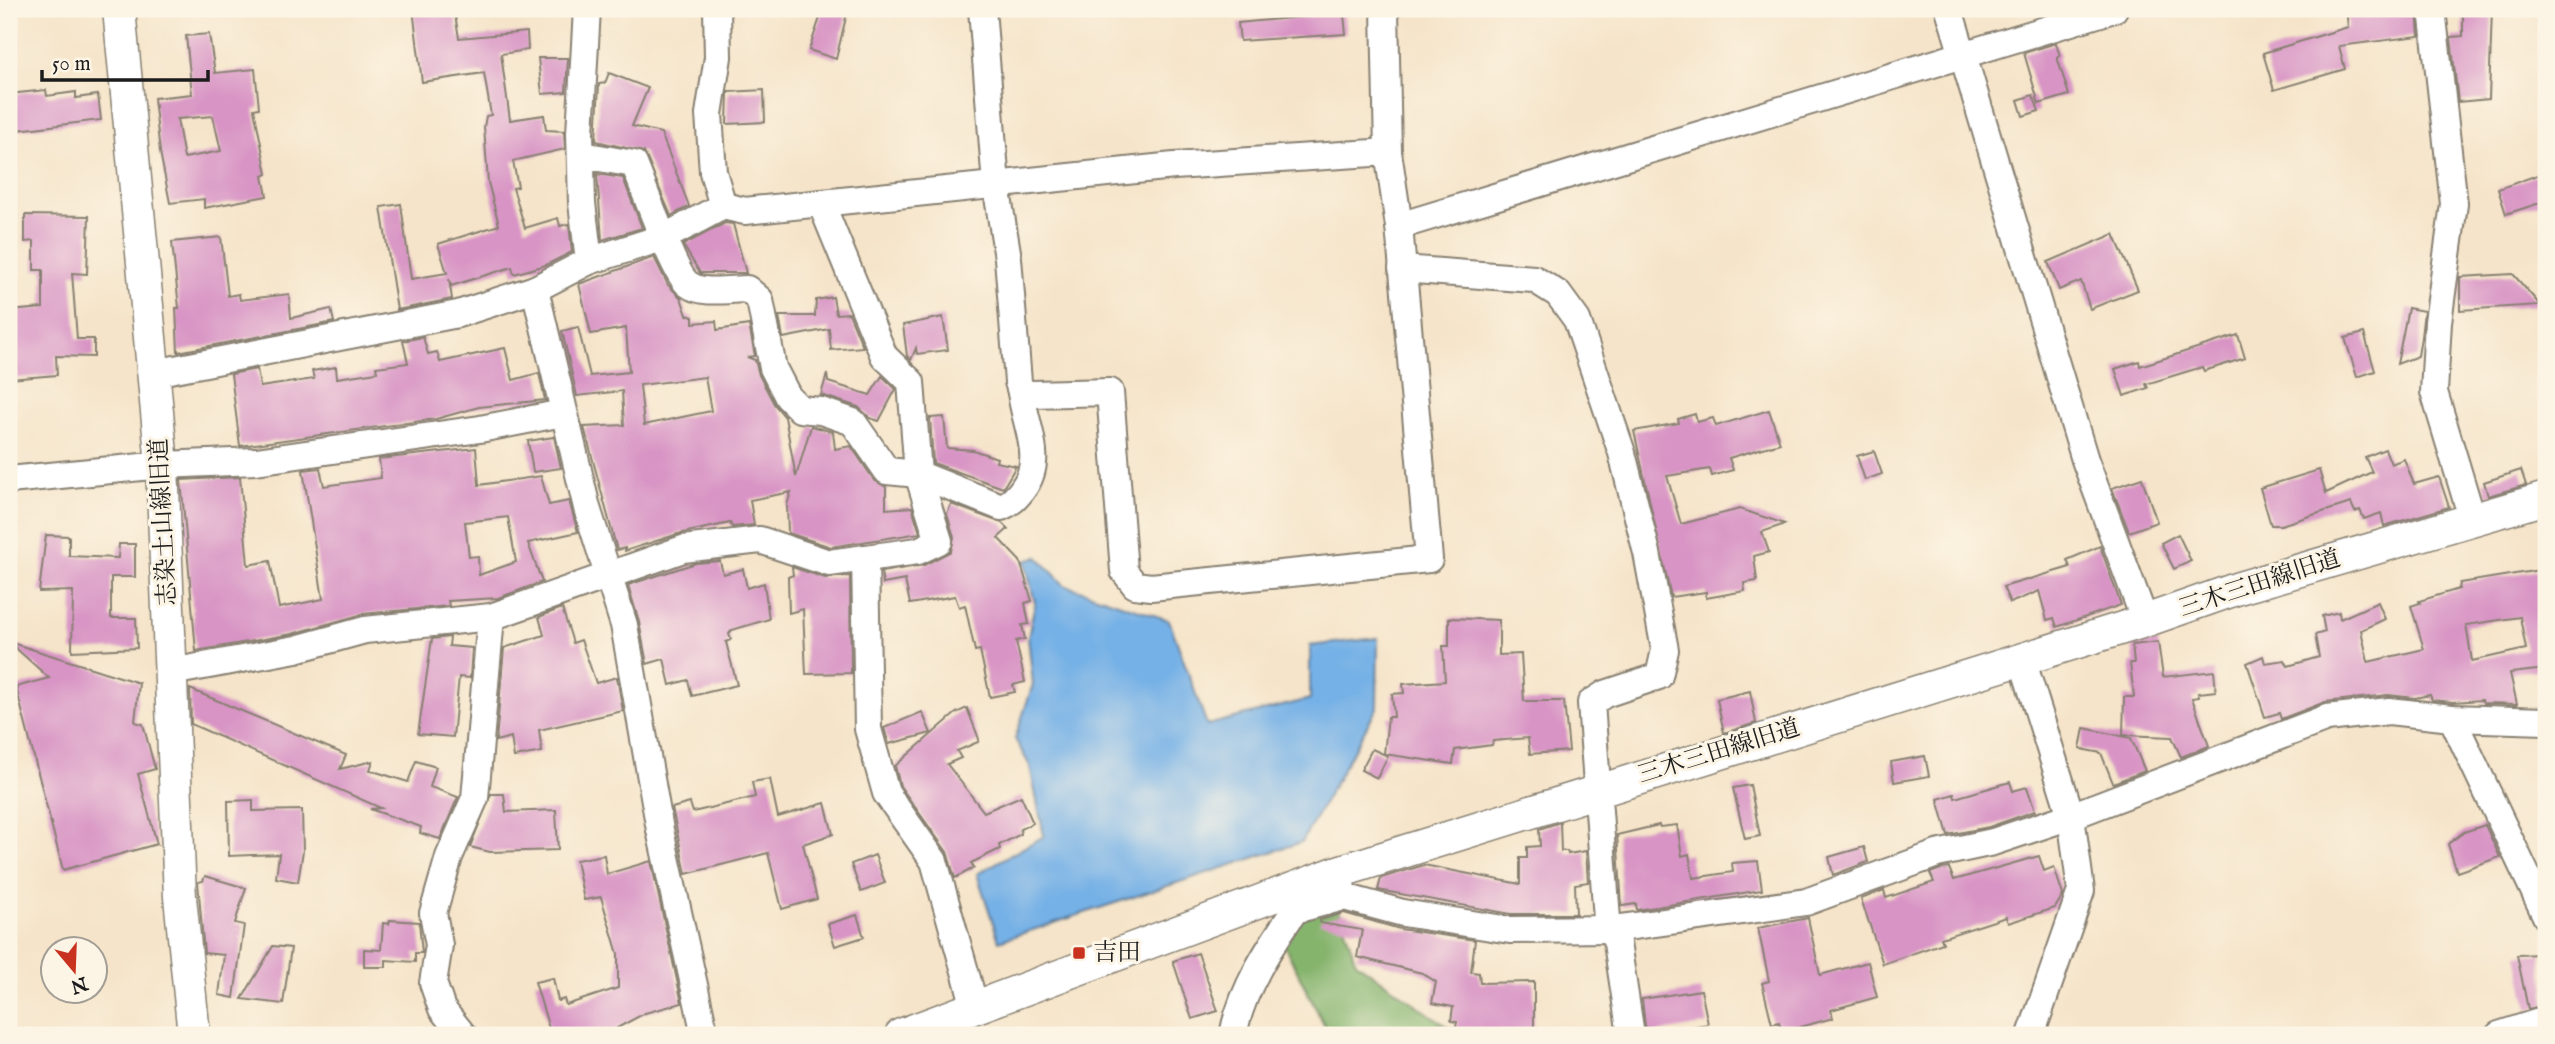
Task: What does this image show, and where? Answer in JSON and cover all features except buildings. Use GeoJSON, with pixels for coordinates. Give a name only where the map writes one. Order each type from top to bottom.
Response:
{"type":"FeatureCollection","features":[{"type":"Feature","properties":{"kind":"street","name":"志染土山線旧道"},"geometry":{"type":"LineString","coordinates":[[119,9],[162,465],[180,897],[191,1034]]}},
{"type":"Feature","properties":{"kind":"street"},"geometry":{"type":"LineString","coordinates":[[587,9],[580,133],[582,203],[589,261]]}},
{"type":"Feature","properties":{"kind":"street"},"geometry":{"type":"LineString","coordinates":[[717,9],[718,57],[709,114],[713,172],[723,206]]}},
{"type":"Feature","properties":{"kind":"street"},"geometry":{"type":"LineString","coordinates":[[582,155],[634,164],[674,265],[688,284],[706,290],[747,289],[761,300],[774,368],[788,397],[800,409],[821,411],[853,422],[887,471],[918,474],[1001,506],[1012,503],[1030,480],[1036,454],[1018,382],[1008,258],[996,185],[982,9]]}},
{"type":"Feature","properties":{"kind":"street"},"geometry":{"type":"LineString","coordinates":[[1021,391],[1032,394],[1111,391],[1124,571],[1135,585],[1151,587],[1429,559],[1399,226],[1388,152],[1385,9]]}},
{"type":"Feature","properties":{"kind":"street"},"geometry":{"type":"LineString","coordinates":[[1950,9],[2085,460],[2145,621]]}},
{"type":"Feature","properties":{"kind":"street"},"geometry":{"type":"LineString","coordinates":[[1399,226],[2114,9]]}},
{"type":"Feature","properties":{"kind":"street"},"geometry":{"type":"LineString","coordinates":[[2432,9],[2454,204],[2438,322],[2434,391],[2472,518]]}},
{"type":"Feature","properties":{"kind":"street"},"geometry":{"type":"LineString","coordinates":[[154,373],[458,314],[535,289],[589,261],[665,237],[723,206],[746,211],[1174,166],[1388,152]]}},
{"type":"Feature","properties":{"kind":"street"},"geometry":{"type":"LineString","coordinates":[[171,672],[296,649],[365,630],[491,617],[683,549],[760,540],[829,563],[918,551],[939,541],[918,474],[911,382],[884,356],[821,203]]}},
{"type":"Feature","properties":{"kind":"street"},"geometry":{"type":"LineString","coordinates":[[1402,269],[1534,279],[1558,294],[1577,320],[1622,453],[1647,553],[1665,650],[1659,676],[1605,694],[1591,703],[1606,919],[1613,929],[1631,1035]]}},
{"type":"Feature","properties":{"kind":"street"},"geometry":{"type":"LineString","coordinates":[[535,289],[563,413],[624,625],[660,830],[705,1035]]}},
{"type":"Feature","properties":{"kind":"street"},"geometry":{"type":"LineString","coordinates":[[9,480],[162,465],[256,461],[480,429],[563,413]]}},
{"type":"Feature","properties":{"kind":"street","name":"三木三田線旧道"},"geometry":{"type":"LineString","coordinates":[[901,1035],[975,1007],[1340,885],[1597,790],[2145,621],[2239,588],[2546,498]]}},
{"type":"Feature","properties":{"kind":"street"},"geometry":{"type":"LineString","coordinates":[[865,558],[868,729],[886,793],[934,860],[975,1007]]}},
{"type":"Feature","properties":{"kind":"street"},"geometry":{"type":"LineString","coordinates":[[463,1035],[442,1009],[433,983],[439,945],[433,913],[449,856],[475,798],[491,617]]}},
{"type":"Feature","properties":{"kind":"street"},"geometry":{"type":"LineString","coordinates":[[2022,659],[2071,816],[2081,891],[2031,1035]]}},
{"type":"Feature","properties":{"kind":"street"},"geometry":{"type":"LineString","coordinates":[[1233,1035],[1237,1016],[1268,949],[1295,910],[1340,885],[1403,913],[1510,930],[1613,929],[1807,901],[1937,854],[1993,842],[2071,816],[2327,718],[2389,711],[2452,718],[2546,721]]}},
{"type":"Feature","properties":{"kind":"street"},"geometry":{"type":"LineString","coordinates":[[2452,718],[2546,916]]}},
{"type":"Feature","properties":{"kind":"street"},"geometry":{"type":"LineString","coordinates":[[2500,1035],[2546,1020]]}},
{"type":"Feature","properties":{"kind":"green space"},"geometry":{"type":"Polygon","coordinates":[[[1337,904],[1356,962],[1459,1035],[1329,1035],[1281,939],[1297,920],[1337,904]]]}},
{"type":"Feature","properties":{"kind":"water"},"geometry":{"type":"Polygon","coordinates":[[[1038,557],[1064,585],[1169,620],[1207,725],[1310,699],[1310,646],[1378,638],[1377,708],[1302,842],[999,941],[977,874],[1044,836],[1030,766],[1015,739],[1033,684],[1028,637],[1035,603],[1025,561],[1038,557]]]}},
{"type":"Feature","properties":{"kind":"place","name":"吉田"},"geometry":{"type":"Point","coordinates":[1079,953]}}]}
